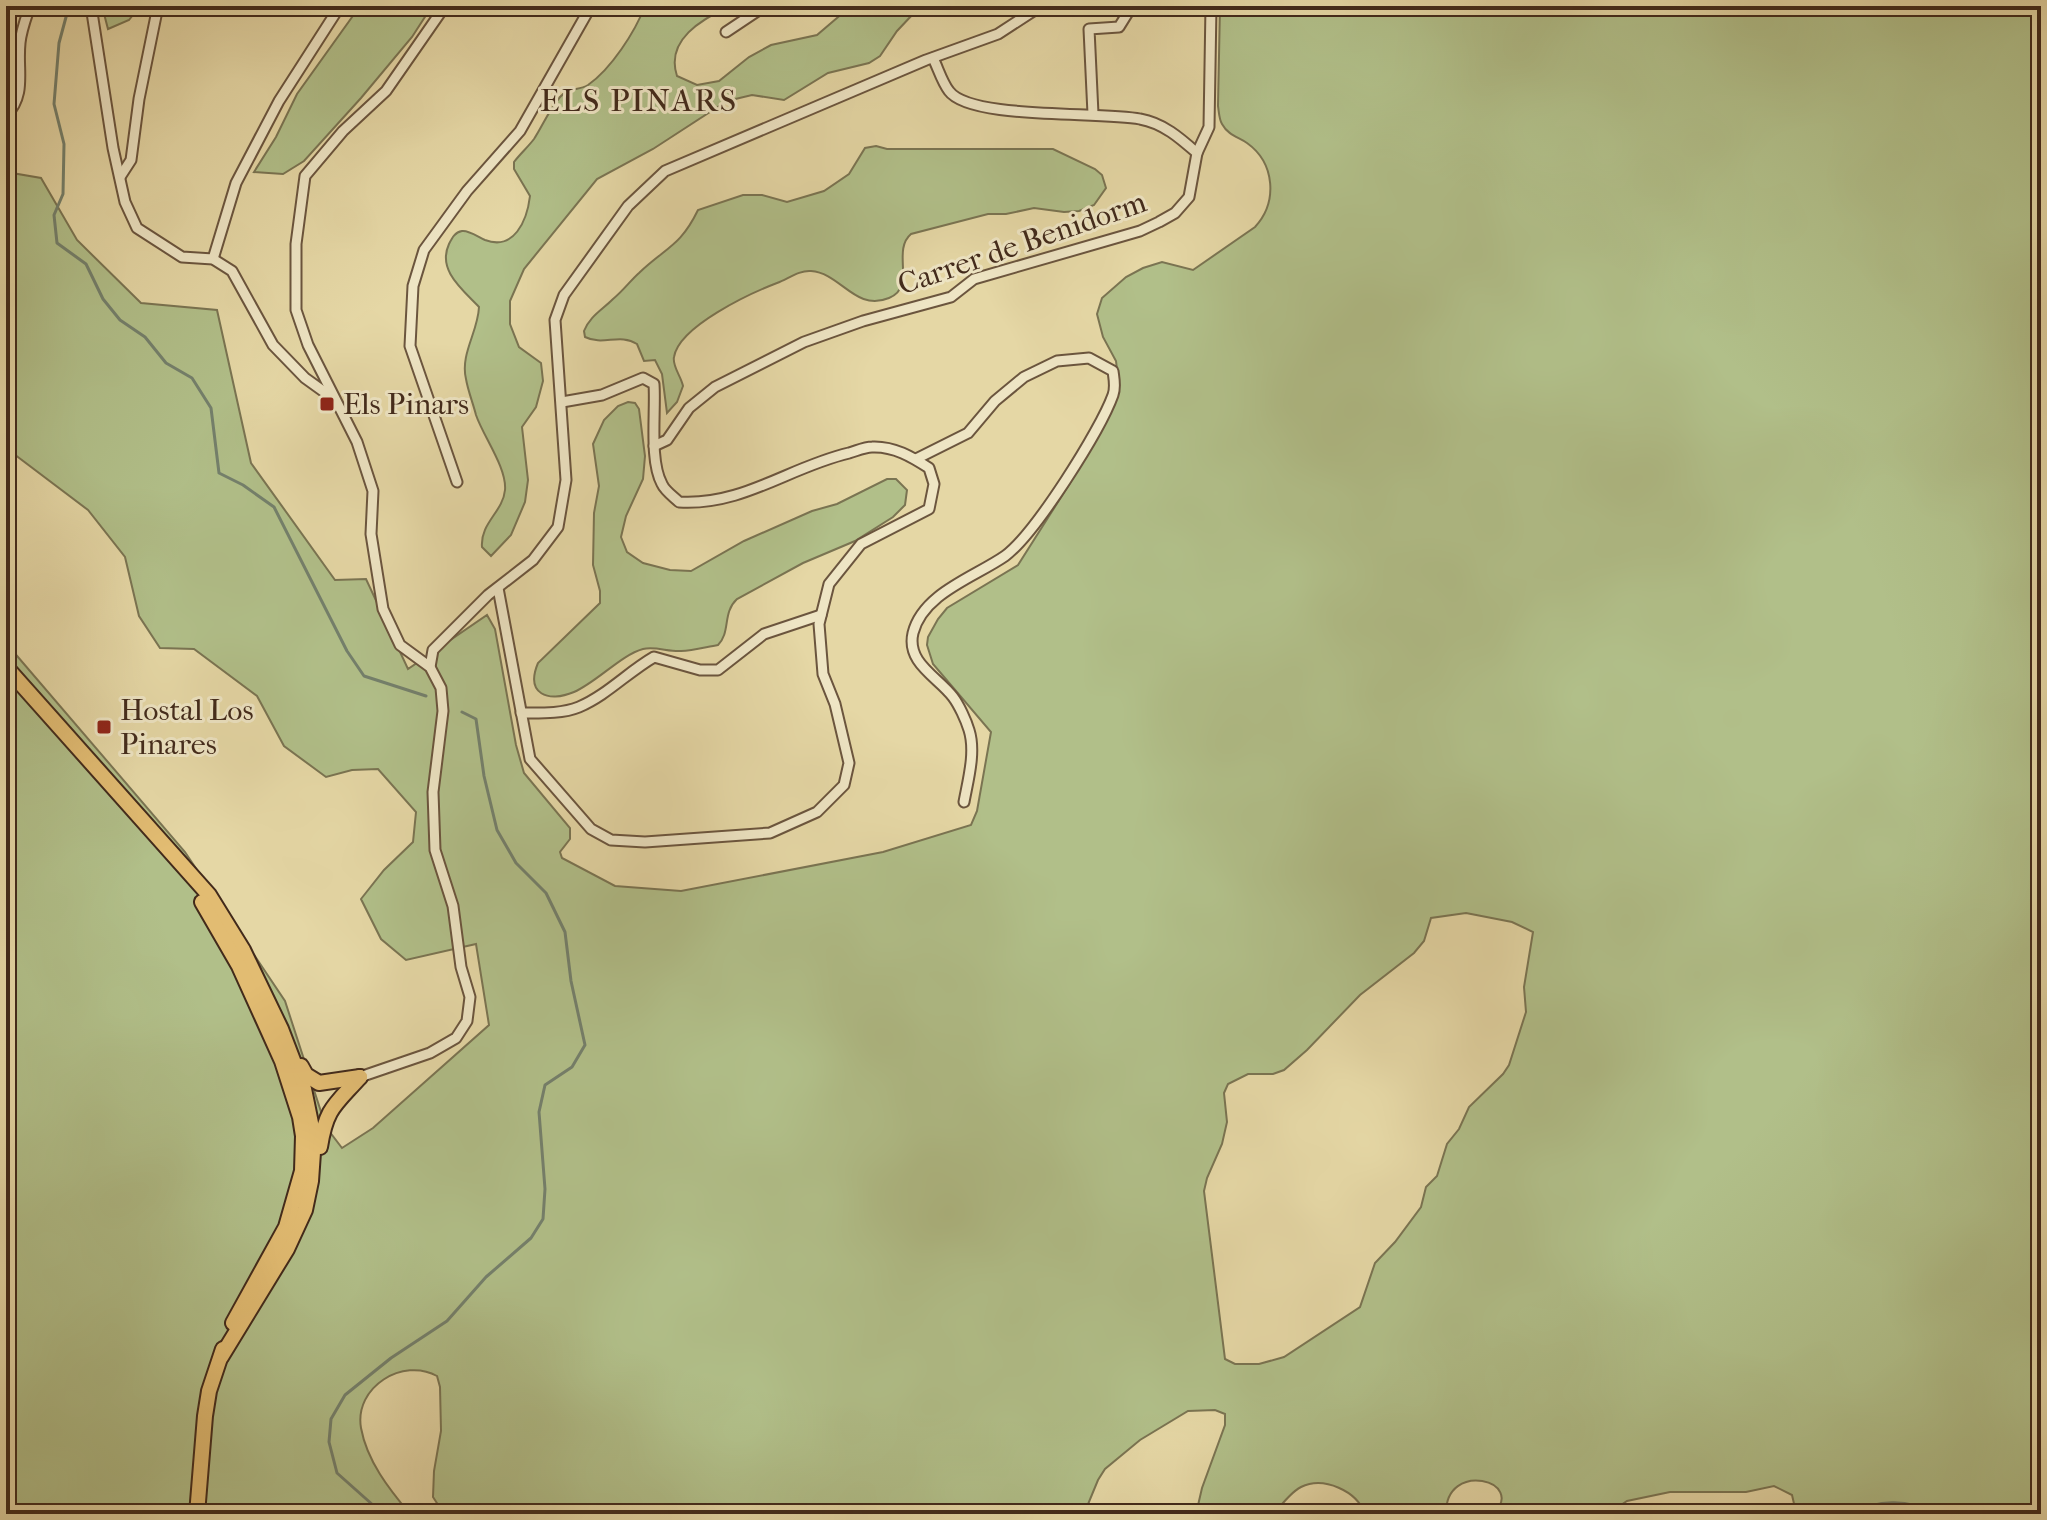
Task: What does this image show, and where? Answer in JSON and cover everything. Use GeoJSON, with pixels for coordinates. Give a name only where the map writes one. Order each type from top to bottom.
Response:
{"type":"FeatureCollection","features":[{"type":"Feature","properties":{"kind":"main road"},"geometry":{"type":"LineString","coordinates":[[6,667],[209,895],[243,950],[281,1029],[305,1100],[314,1138],[305,1210]]}},
{"type":"Feature","properties":{"kind":"main road"},"geometry":{"type":"LineString","coordinates":[[188,874],[239,966],[282,1061],[300,1117],[302,1171],[286,1227]]}},
{"type":"Feature","properties":{"kind":"main road"},"geometry":{"type":"LineString","coordinates":[[197,1514],[209,1391],[231,1328],[300,1207],[308,1167],[305,1100],[248,975],[239,966]]}},
{"type":"Feature","properties":{"kind":"main road"},"geometry":{"type":"LineString","coordinates":[[262,990],[275,1005],[304,1072],[324,1083],[335,1103]]}},
{"type":"Feature","properties":{"kind":"main road"},"geometry":{"type":"LineString","coordinates":[[305,1100],[324,1083],[360,1077]]}},
{"type":"Feature","properties":{"kind":"main road"},"geometry":{"type":"LineString","coordinates":[[221,1357],[287,1249],[312,1198],[323,1124],[335,1103],[360,1077]]}},
{"type":"Feature","properties":{"kind":"main road"},"geometry":{"type":"LineString","coordinates":[[305,1100],[317,1112],[335,1103]]}},
{"type":"Feature","properties":{"kind":"street"},"geometry":{"type":"LineString","coordinates":[[6,116],[16,106],[21,79],[19,42],[30,6]]}},
{"type":"Feature","properties":{"kind":"street"},"geometry":{"type":"LineString","coordinates":[[91,6],[125,202],[137,228],[182,257],[213,259],[232,271],[273,345],[305,378],[333,397]]}},
{"type":"Feature","properties":{"kind":"street"},"geometry":{"type":"LineString","coordinates":[[120,177],[131,160],[139,99],[158,6]]}},
{"type":"Feature","properties":{"kind":"street"},"geometry":{"type":"LineString","coordinates":[[213,259],[236,183],[279,101],[340,6]]}},
{"type":"Feature","properties":{"kind":"street"},"geometry":{"type":"LineString","coordinates":[[360,1077],[430,1053],[456,1038],[467,1021],[470,997],[461,967],[453,906],[435,850],[433,792],[443,711],[441,688],[430,667],[400,645],[383,609],[371,534],[373,491],[357,442],[308,345],[296,310],[296,244],[305,176],[343,131],[386,91],[445,6]]}},
{"type":"Feature","properties":{"kind":"street"},"geometry":{"type":"LineString","coordinates":[[457,482],[410,346],[413,286],[424,250],[467,191],[520,131],[591,6]]}},
{"type":"Feature","properties":{"kind":"street"},"geometry":{"type":"LineString","coordinates":[[726,32],[765,6]]}},
{"type":"Feature","properties":{"kind":"street"},"geometry":{"type":"LineString","coordinates":[[430,667],[433,650],[498,588],[533,560],[558,527],[566,480],[555,320],[564,295],[628,206],[665,171],[933,58],[998,34],[1041,6]]}},
{"type":"Feature","properties":{"kind":"street"},"geometry":{"type":"LineString","coordinates":[[1093,114],[1089,29],[1119,27],[1132,6]]}},
{"type":"Feature","properties":{"kind":"street","name":"Carrer de Benidorm"},"geometry":{"type":"LineString","coordinates":[[654,446],[667,440],[689,408],[715,387],[804,342],[863,321],[951,297],[974,279],[1140,231],[1175,213],[1189,197],[1197,153],[1209,127],[1211,6]]}},
{"type":"Feature","properties":{"kind":"street"},"geometry":{"type":"LineString","coordinates":[[933,58],[950,93],[975,106],[1142,119],[1172,131],[1197,153]]}},
{"type":"Feature","properties":{"kind":"street"},"geometry":{"type":"LineString","coordinates":[[916,459],[968,433],[995,401],[1024,377],[1057,361],[1089,358],[1113,371],[1115,391],[1100,422],[1037,522],[1007,555],[927,607],[913,634],[915,659],[953,698],[970,731],[971,762],[964,802]]}},
{"type":"Feature","properties":{"kind":"street"},"geometry":{"type":"LineString","coordinates":[[498,588],[530,759],[591,829],[611,840],[694,840],[770,833],[817,812],[844,785],[849,763],[835,704],[823,674],[819,624],[829,584],[861,544],[929,509],[934,484],[929,468],[907,453],[873,447],[825,458],[754,491],[703,504],[679,502],[662,484],[654,446],[654,384],[643,378],[602,395],[562,402]]}},
{"type":"Feature","properties":{"kind":"street"},"geometry":{"type":"LineString","coordinates":[[521,713],[577,708],[612,688],[654,657],[700,670],[718,670],[764,634],[821,615]]}},
{"type":"Feature","properties":{"kind":"green space"},"geometry":{"type":"Polygon","coordinates":[[[102,6],[136,6],[136,11],[129,20],[108,29],[102,6]]]}},
{"type":"Feature","properties":{"kind":"green space"},"geometry":{"type":"Polygon","coordinates":[[[360,6],[432,6],[412,37],[304,161],[283,174],[254,172],[297,94],[360,6]]]}},
{"type":"Feature","properties":{"kind":"green space"},"geometry":{"type":"Polygon","coordinates":[[[645,6],[730,6],[688,32],[676,52],[677,76],[697,85],[719,81],[749,57],[771,45],[817,35],[851,6],[939,6],[914,13],[880,56],[869,63],[828,73],[784,100],[752,95],[727,101],[653,149],[597,179],[524,269],[510,301],[510,324],[519,347],[541,363],[543,381],[536,407],[522,427],[528,480],[525,502],[511,535],[491,556],[482,547],[482,539],[503,498],[505,481],[476,415],[465,370],[479,307],[453,278],[446,262],[446,253],[451,240],[460,232],[495,242],[511,238],[517,232],[526,215],[530,196],[514,169],[514,162],[534,139],[560,97],[588,85],[614,60],[645,6]]]}},
{"type":"Feature","properties":{"kind":"green space"},"geometry":{"type":"Polygon","coordinates":[[[1220,6],[2041,6],[2041,1514],[1793,1514],[1792,1495],[1774,1486],[1746,1492],[1670,1492],[1627,1501],[1608,1514],[1493,1514],[1501,1502],[1500,1492],[1493,1485],[1470,1481],[1458,1486],[1449,1497],[1446,1514],[1365,1514],[1347,1492],[1320,1483],[1297,1489],[1274,1514],[1196,1514],[1225,1425],[1225,1414],[1215,1410],[1188,1411],[1140,1440],[1105,1469],[1084,1514],[444,1514],[433,1497],[441,1431],[440,1387],[437,1376],[410,1370],[396,1373],[373,1389],[361,1413],[361,1428],[374,1463],[410,1514],[6,1514],[6,643],[185,852],[285,1001],[326,1127],[342,1148],[373,1128],[489,1025],[476,944],[406,960],[381,939],[361,899],[384,870],[413,842],[416,812],[378,769],[352,770],[326,777],[284,746],[257,696],[194,649],[160,648],[139,616],[125,557],[88,510],[6,448],[6,172],[41,178],[77,240],[141,303],[217,310],[251,463],[335,580],[366,579],[408,669],[487,615],[495,629],[524,773],[570,828],[570,839],[560,852],[562,858],[615,886],[681,891],[883,852],[971,825],[977,811],[991,732],[933,664],[927,645],[928,637],[947,608],[1018,565],[1070,483],[1119,386],[1116,361],[1103,337],[1097,314],[1102,298],[1126,277],[1162,262],[1193,270],[1255,227],[1262,217],[1270,195],[1268,172],[1256,151],[1224,128],[1218,106],[1220,6]],[[1466,913],[1431,918],[1424,941],[1414,953],[1360,995],[1284,1070],[1273,1074],[1248,1074],[1228,1084],[1224,1093],[1227,1122],[1204,1191],[1225,1359],[1235,1364],[1259,1364],[1284,1357],[1360,1307],[1375,1263],[1421,1207],[1426,1187],[1437,1176],[1447,1144],[1459,1129],[1469,1107],[1509,1065],[1526,1012],[1524,987],[1533,932],[1512,922],[1466,913]]]}},
{"type":"Feature","properties":{"kind":"green space"},"geometry":{"type":"Polygon","coordinates":[[[876,146],[887,149],[1053,149],[1095,169],[1102,175],[1106,188],[1094,205],[1079,211],[1034,208],[988,214],[911,234],[903,250],[901,286],[889,298],[867,300],[822,273],[807,271],[734,303],[702,323],[679,345],[674,360],[683,386],[677,402],[667,413],[662,374],[655,360],[644,361],[637,344],[631,341],[585,337],[584,331],[593,317],[679,239],[698,210],[743,195],[762,195],[787,202],[824,191],[849,174],[865,148],[876,146]]]}},
{"type":"Feature","properties":{"kind":"green space"},"geometry":{"type":"Polygon","coordinates":[[[635,403],[639,409],[645,456],[643,479],[626,516],[621,537],[627,552],[643,563],[670,570],[691,571],[744,541],[812,511],[837,504],[887,479],[896,479],[907,490],[905,505],[893,517],[855,541],[803,563],[737,599],[732,604],[718,645],[686,651],[643,649],[574,692],[548,696],[537,689],[534,682],[538,663],[600,603],[593,565],[594,513],[599,486],[593,444],[604,420],[618,406],[635,403]]]}},
{"type":"Feature","properties":{"kind":"waterway"},"geometry":{"type":"LineString","coordinates":[[69,6],[59,43],[54,104],[64,144],[63,194],[54,215],[57,243],[86,264],[103,299],[120,320],[145,337],[166,363],[192,378],[211,408],[219,473],[243,485],[274,507],[347,651],[364,676],[426,696]]}},
{"type":"Feature","properties":{"kind":"waterway"},"geometry":{"type":"LineString","coordinates":[[383,1514],[337,1473],[329,1442],[331,1419],[345,1395],[391,1358],[447,1321],[486,1277],[531,1238],[543,1219],[545,1189],[539,1112],[545,1085],[572,1067],[585,1045],[571,981],[565,932],[546,893],[516,863],[497,830],[484,776],[476,719],[462,712]]}},
{"type":"Feature","properties":{"kind":"waterway"},"geometry":{"type":"LineString","coordinates":[[1850,1514],[1871,1506],[1892,1503],[1914,1505],[1934,1514]]}},
{"type":"Feature","properties":{"kind":"place","name":"Els Pinars"},"geometry":{"type":"Point","coordinates":[327,404]}},
{"type":"Feature","properties":{"kind":"place","name":"Hostal Los Pinares"},"geometry":{"type":"Point","coordinates":[104,727]}},
{"type":"Feature","properties":{"kind":"district","name":"ELS PINARS"},"geometry":{"type":"Point","coordinates":[639,100]}}]}
